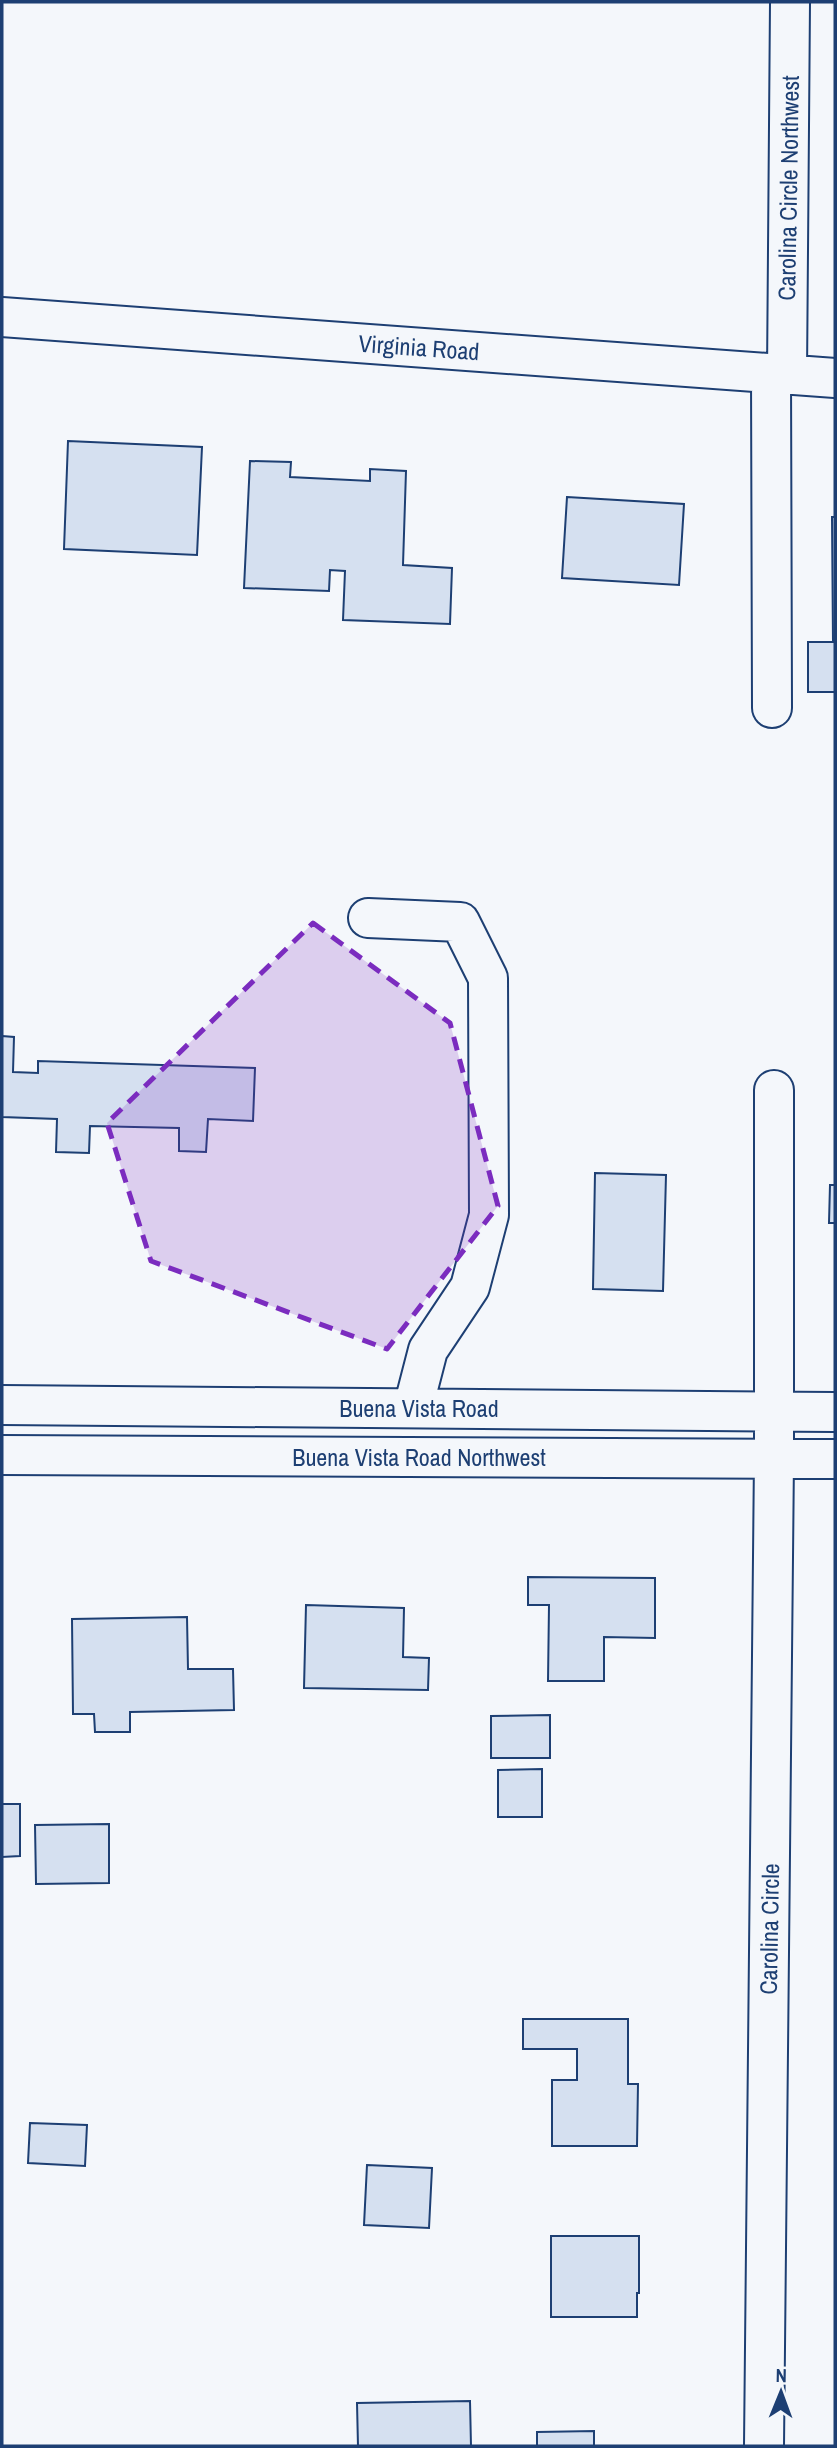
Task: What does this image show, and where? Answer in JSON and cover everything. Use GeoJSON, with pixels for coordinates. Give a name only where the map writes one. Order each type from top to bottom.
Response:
{"type":"FeatureCollection","features":[{"type":"Feature","properties":{"kind":"street","name":"Carolina Circle Northwest"},"geometry":{"type":"LineString","coordinates":[[772,708],[790,2]]}},
{"type":"Feature","properties":{"kind":"street","name":"Virginia Road"},"geometry":{"type":"LineString","coordinates":[[2,317],[835,378]]}},
{"type":"Feature","properties":{"kind":"street"},"geometry":{"type":"LineString","coordinates":[[368,918],[460,922],[488,978],[489,1215],[470,1287],[428,1350],[412,1408]]}},
{"type":"Feature","properties":{"kind":"street","name":"Carolina Circle"},"geometry":{"type":"LineString","coordinates":[[764,2446],[775,1411],[774,1090]]}},
{"type":"Feature","properties":{"kind":"street","name":"Buena Vista Road"},"geometry":{"type":"LineString","coordinates":[[2,1405],[835,1412]]}},
{"type":"Feature","properties":{"kind":"street","name":"Buena Vista Road Northwest"},"geometry":{"type":"LineString","coordinates":[[2,1455],[835,1459]]}},
{"type":"Feature","properties":{"kind":"highlighted area"},"geometry":{"type":"Polygon","coordinates":[[[313,923],[450,1023],[498,1206],[387,1349],[151,1261],[107,1123],[313,923]]]}},
{"type":"Feature","properties":{"kind":"building"},"geometry":{"type":"Polygon","coordinates":[[[68,441],[202,447],[197,555],[64,549],[68,441]]]}},
{"type":"Feature","properties":{"kind":"building"},"geometry":{"type":"Polygon","coordinates":[[[250,461],[291,462],[290,477],[370,481],[370,469],[406,471],[403,565],[452,568],[450,624],[343,620],[345,571],[330,570],[329,591],[244,588],[250,461]]]}},
{"type":"Feature","properties":{"kind":"building"},"geometry":{"type":"Polygon","coordinates":[[[567,497],[684,504],[679,585],[562,578],[567,497]]]}},
{"type":"Feature","properties":{"kind":"building"},"geometry":{"type":"Polygon","coordinates":[[[832,517],[835,517],[835,692],[808,692],[808,642],[833,642],[832,517]]]}},
{"type":"Feature","properties":{"kind":"building"},"geometry":{"type":"Polygon","coordinates":[[[2,1036],[14,1037],[13,1072],[38,1073],[38,1061],[255,1068],[253,1121],[208,1119],[206,1152],[179,1151],[179,1128],[90,1126],[89,1153],[56,1152],[57,1119],[2,1117],[2,1036]]]}},
{"type":"Feature","properties":{"kind":"building"},"geometry":{"type":"Polygon","coordinates":[[[595,1173],[666,1175],[663,1291],[593,1289],[595,1173]]]}},
{"type":"Feature","properties":{"kind":"building"},"geometry":{"type":"Polygon","coordinates":[[[830,1185],[835,1185],[835,1223],[829,1223],[830,1185]]]}},
{"type":"Feature","properties":{"kind":"building"},"geometry":{"type":"Polygon","coordinates":[[[528,1577],[655,1578],[655,1638],[604,1637],[604,1681],[548,1681],[549,1605],[528,1605],[528,1577]]]}},
{"type":"Feature","properties":{"kind":"building"},"geometry":{"type":"Polygon","coordinates":[[[306,1605],[404,1608],[403,1657],[429,1658],[428,1690],[304,1688],[306,1605]]]}},
{"type":"Feature","properties":{"kind":"building"},"geometry":{"type":"Polygon","coordinates":[[[187,1617],[188,1669],[233,1669],[234,1710],[130,1712],[130,1732],[95,1732],[94,1714],[73,1714],[72,1619],[187,1617]]]}},
{"type":"Feature","properties":{"kind":"building"},"geometry":{"type":"Polygon","coordinates":[[[550,1715],[550,1758],[491,1758],[491,1716],[550,1715]]]}},
{"type":"Feature","properties":{"kind":"building"},"geometry":{"type":"Polygon","coordinates":[[[542,1769],[542,1817],[498,1817],[498,1770],[542,1769]]]}},
{"type":"Feature","properties":{"kind":"building"},"geometry":{"type":"Polygon","coordinates":[[[2,1804],[20,1804],[20,1856],[2,1857],[2,1804]]]}},
{"type":"Feature","properties":{"kind":"building"},"geometry":{"type":"Polygon","coordinates":[[[109,1824],[109,1883],[36,1884],[35,1825],[109,1824]]]}},
{"type":"Feature","properties":{"kind":"building"},"geometry":{"type":"Polygon","coordinates":[[[523,2019],[628,2019],[628,2084],[638,2084],[637,2146],[552,2146],[552,2080],[577,2080],[577,2049],[523,2049],[523,2019]]]}},
{"type":"Feature","properties":{"kind":"building"},"geometry":{"type":"Polygon","coordinates":[[[30,2123],[87,2125],[85,2166],[28,2163],[30,2123]]]}},
{"type":"Feature","properties":{"kind":"building"},"geometry":{"type":"Polygon","coordinates":[[[367,2165],[432,2168],[429,2228],[364,2225],[367,2165]]]}},
{"type":"Feature","properties":{"kind":"building"},"geometry":{"type":"Polygon","coordinates":[[[551,2236],[639,2236],[637,2317],[551,2317],[551,2236]]]}},
{"type":"Feature","properties":{"kind":"building"},"geometry":{"type":"Polygon","coordinates":[[[470,2401],[471,2446],[358,2446],[357,2403],[470,2401]]]}},
{"type":"Feature","properties":{"kind":"building"},"geometry":{"type":"Polygon","coordinates":[[[594,2431],[594,2446],[537,2446],[537,2432],[594,2431]]]}}]}
